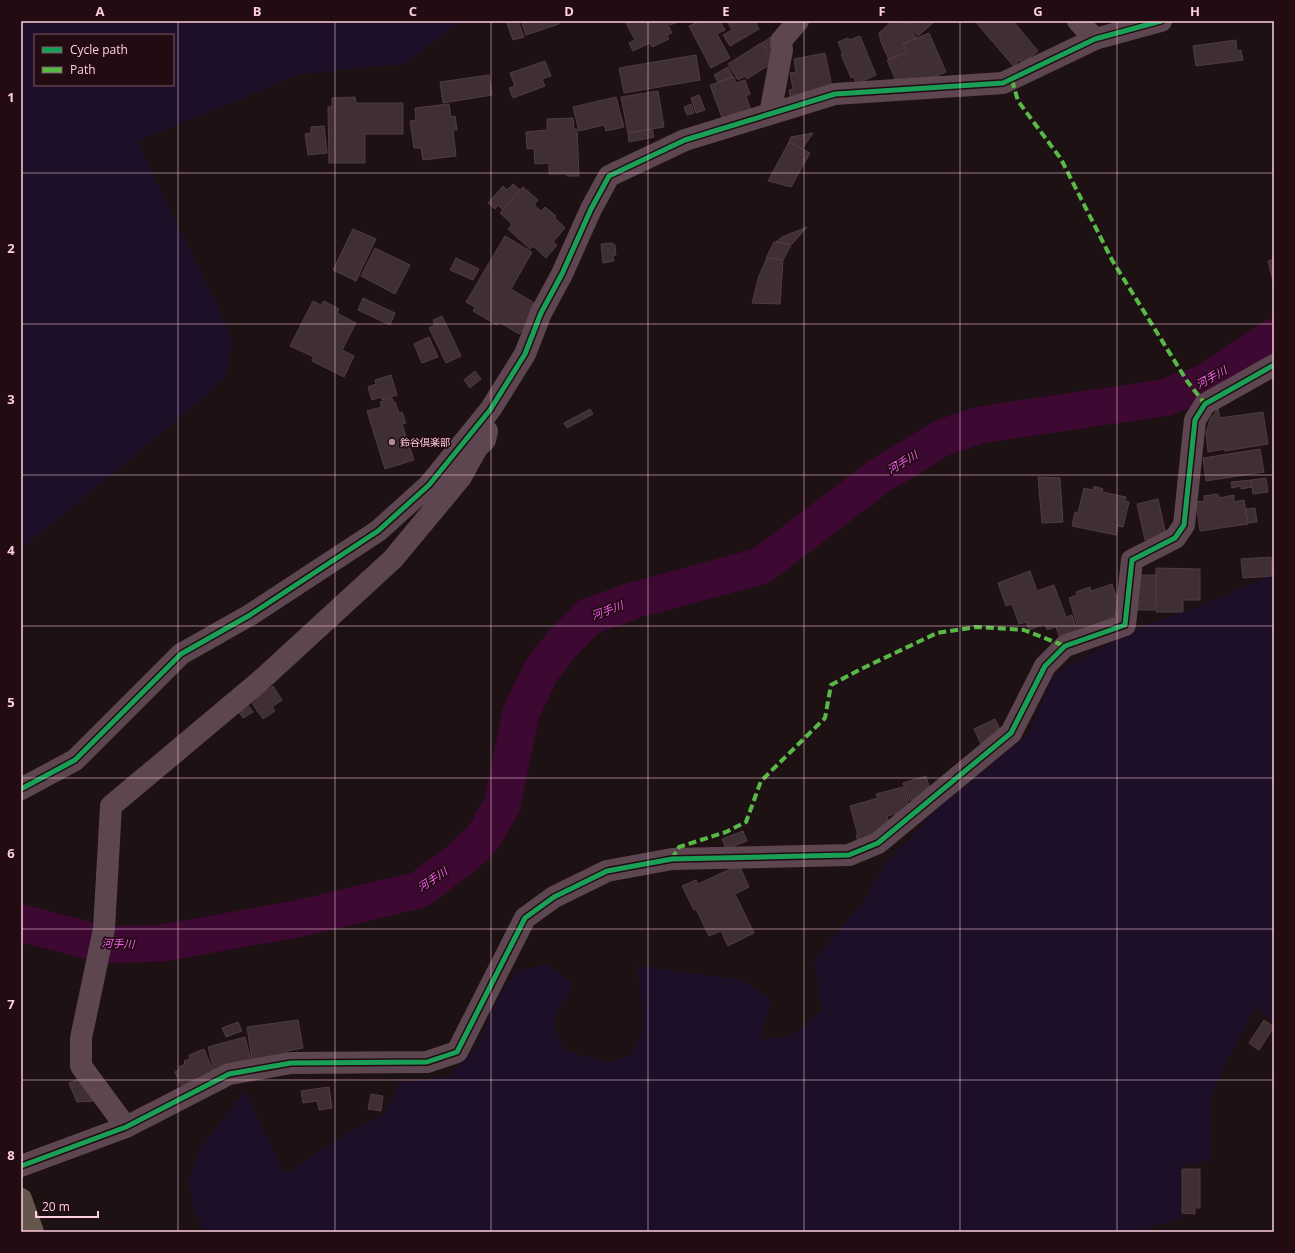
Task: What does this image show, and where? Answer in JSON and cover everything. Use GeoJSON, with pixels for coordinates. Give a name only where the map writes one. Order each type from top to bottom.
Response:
{"type":"FeatureCollection","features":[{"type":"Feature","properties":{"kind":"highway"},"geometry":{"type":"LineString","coordinates":[[21,1200],[33,1232]]}},
{"type":"Feature","properties":{"kind":"street"},"geometry":{"type":"LineString","coordinates":[[770,114],[782,50],[781,41],[798,21]]}},
{"type":"Feature","properties":{"kind":"street"},"geometry":{"type":"LineString","coordinates":[[1078,21],[1095,39]]}},
{"type":"Feature","properties":{"kind":"street"},"geometry":{"type":"LineString","coordinates":[[21,789],[75,760],[181,654],[250,615],[378,531],[429,486],[490,410],[525,354],[541,313],[562,274],[591,209],[609,176],[685,140],[835,94],[1003,83],[1095,39],[1161,21]]}},
{"type":"Feature","properties":{"kind":"street"},"geometry":{"type":"LineString","coordinates":[[21,1166],[126,1127],[229,1074],[291,1063],[427,1062],[457,1052],[525,918],[554,896],[607,871],[672,859],[849,855],[878,843],[1011,733],[1045,666],[1065,646],[1125,624],[1132,560],[1175,538],[1184,525],[1195,420],[1205,404],[1274,365]]}},
{"type":"Feature","properties":{"kind":"street"},"geometry":{"type":"LineString","coordinates":[[126,1127],[81,1066],[81,1038],[104,929],[111,806],[259,682],[393,559],[461,477],[477,448],[486,440],[490,410]]}},
{"type":"Feature","properties":{"kind":"shaded area"},"geometry":{"type":"Polygon","coordinates":[[[21,21],[462,21],[405,64],[301,74],[137,141],[233,339],[226,376],[189,410],[21,549],[21,21]]]}},
{"type":"Feature","properties":{"kind":"shaded area"},"geometry":{"type":"Polygon","coordinates":[[[1274,574],[1274,1024],[1257,1005],[1227,1061],[1211,1098],[1211,1160],[1181,1165],[1182,1219],[1150,1227],[1148,1232],[204,1232],[193,1206],[188,1180],[202,1146],[245,1091],[285,1174],[347,1133],[385,1114],[399,1083],[449,1076],[478,1046],[497,999],[518,970],[546,965],[573,983],[553,1021],[564,1050],[607,1063],[631,1055],[643,1032],[642,1002],[637,966],[743,980],[771,1000],[760,1039],[790,1037],[822,1011],[814,960],[864,901],[886,863],[944,802],[990,766],[1029,732],[1052,678],[1068,666],[1140,627],[1198,607],[1274,574]]]}},
{"type":"Feature","properties":{"kind":"building"},"geometry":{"type":"Polygon","coordinates":[[[506,21],[518,21],[524,37],[513,40],[506,21]]]}},
{"type":"Feature","properties":{"kind":"building"},"geometry":{"type":"Polygon","coordinates":[[[521,21],[558,21],[559,24],[526,35],[521,21]]]}},
{"type":"Feature","properties":{"kind":"building"},"geometry":{"type":"Polygon","coordinates":[[[629,21],[666,21],[672,33],[667,35],[669,39],[652,47],[650,43],[633,51],[629,43],[635,40],[626,23],[629,21]]]}},
{"type":"Feature","properties":{"kind":"building"},"geometry":{"type":"Polygon","coordinates":[[[668,21],[677,21],[678,22],[670,25],[668,21]]]}},
{"type":"Feature","properties":{"kind":"building"},"geometry":{"type":"Polygon","coordinates":[[[700,21],[720,21],[725,30],[717,34],[730,58],[711,68],[689,26],[700,21]]]}},
{"type":"Feature","properties":{"kind":"building"},"geometry":{"type":"Polygon","coordinates":[[[727,21],[755,21],[759,29],[730,46],[723,35],[732,30],[727,21]]]}},
{"type":"Feature","properties":{"kind":"building"},"geometry":{"type":"Polygon","coordinates":[[[892,21],[903,21],[917,38],[903,44],[907,52],[889,60],[881,42],[879,33],[892,21]]]}},
{"type":"Feature","properties":{"kind":"building"},"geometry":{"type":"Polygon","coordinates":[[[904,21],[935,21],[918,36],[904,21]]]}},
{"type":"Feature","properties":{"kind":"building"},"geometry":{"type":"Polygon","coordinates":[[[975,21],[1013,21],[1038,51],[1022,64],[1020,60],[1016,63],[1018,66],[1015,68],[975,21]]]}},
{"type":"Feature","properties":{"kind":"building"},"geometry":{"type":"Polygon","coordinates":[[[778,32],[773,58],[762,43],[778,32]]]}},
{"type":"Feature","properties":{"kind":"building"},"geometry":{"type":"Polygon","coordinates":[[[929,33],[946,72],[915,85],[912,77],[897,83],[887,60],[907,52],[903,44],[929,33]]]}},
{"type":"Feature","properties":{"kind":"building"},"geometry":{"type":"Polygon","coordinates":[[[860,36],[876,75],[856,84],[854,77],[851,78],[841,54],[843,54],[838,42],[848,38],[849,40],[860,36]]]}},
{"type":"Feature","properties":{"kind":"building"},"geometry":{"type":"Polygon","coordinates":[[[1236,40],[1237,51],[1241,50],[1243,60],[1196,66],[1193,46],[1236,40]]]}},
{"type":"Feature","properties":{"kind":"building"},"geometry":{"type":"Polygon","coordinates":[[[761,43],[774,62],[747,79],[745,76],[738,80],[728,64],[761,43]]]}},
{"type":"Feature","properties":{"kind":"building"},"geometry":{"type":"Polygon","coordinates":[[[825,53],[835,102],[793,109],[789,90],[793,89],[790,73],[796,72],[794,59],[825,53]]]}},
{"type":"Feature","properties":{"kind":"building"},"geometry":{"type":"Polygon","coordinates":[[[696,55],[700,80],[624,93],[619,68],[696,55]]]}},
{"type":"Feature","properties":{"kind":"building"},"geometry":{"type":"Polygon","coordinates":[[[545,61],[551,76],[542,79],[545,86],[513,98],[509,88],[515,86],[510,73],[545,61]]]}},
{"type":"Feature","properties":{"kind":"building"},"geometry":{"type":"Polygon","coordinates":[[[728,67],[733,77],[718,82],[714,75],[728,67]]]}},
{"type":"Feature","properties":{"kind":"building"},"geometry":{"type":"Polygon","coordinates":[[[489,75],[492,95],[443,103],[440,82],[489,75]]]}},
{"type":"Feature","properties":{"kind":"building"},"geometry":{"type":"Polygon","coordinates":[[[734,77],[736,83],[745,80],[750,94],[746,96],[754,119],[726,129],[710,85],[734,77]]]}},
{"type":"Feature","properties":{"kind":"building"},"geometry":{"type":"Polygon","coordinates":[[[658,91],[664,127],[628,133],[621,97],[658,91]]]}},
{"type":"Feature","properties":{"kind":"building"},"geometry":{"type":"Polygon","coordinates":[[[699,95],[705,110],[696,113],[691,98],[699,95]]]}},
{"type":"Feature","properties":{"kind":"building"},"geometry":{"type":"Polygon","coordinates":[[[355,97],[356,103],[403,103],[403,134],[365,134],[365,163],[329,163],[328,107],[332,107],[332,98],[355,97]]]}},
{"type":"Feature","properties":{"kind":"building"},"geometry":{"type":"Polygon","coordinates":[[[616,97],[624,127],[606,131],[604,125],[579,131],[573,107],[616,97]]]}},
{"type":"Feature","properties":{"kind":"building"},"geometry":{"type":"Polygon","coordinates":[[[449,104],[451,117],[455,116],[457,130],[453,130],[456,156],[423,160],[421,148],[414,148],[410,121],[416,120],[415,108],[449,104]]]}},
{"type":"Feature","properties":{"kind":"building"},"geometry":{"type":"Polygon","coordinates":[[[691,104],[694,113],[687,115],[684,107],[691,104]]]}},
{"type":"Feature","properties":{"kind":"building"},"geometry":{"type":"Polygon","coordinates":[[[573,118],[574,129],[577,129],[579,176],[549,174],[549,163],[535,164],[534,148],[527,149],[526,132],[547,130],[547,119],[573,118]]]}},
{"type":"Feature","properties":{"kind":"building"},"geometry":{"type":"Polygon","coordinates":[[[324,126],[327,153],[308,155],[305,134],[311,133],[311,127],[324,126]]]}},
{"type":"Feature","properties":{"kind":"building"},"geometry":{"type":"Polygon","coordinates":[[[652,129],[654,137],[629,142],[628,133],[652,129]]]}},
{"type":"Feature","properties":{"kind":"building"},"geometry":{"type":"Polygon","coordinates":[[[813,133],[802,149],[789,142],[791,137],[813,133]]]}},
{"type":"Feature","properties":{"kind":"building"},"geometry":{"type":"Polygon","coordinates":[[[789,142],[810,153],[791,187],[768,181],[789,142]]]}},
{"type":"Feature","properties":{"kind":"building"},"geometry":{"type":"Polygon","coordinates":[[[513,184],[520,190],[503,210],[498,205],[495,209],[488,203],[503,186],[507,190],[513,184]]]}},
{"type":"Feature","properties":{"kind":"building"},"geometry":{"type":"Polygon","coordinates":[[[523,187],[538,200],[534,205],[541,211],[545,207],[556,216],[555,218],[565,228],[553,242],[557,245],[546,258],[533,246],[530,249],[508,229],[512,224],[500,213],[523,187]]]}},
{"type":"Feature","properties":{"kind":"building"},"geometry":{"type":"Polygon","coordinates":[[[807,227],[792,244],[776,242],[782,237],[807,227]]]}},
{"type":"Feature","properties":{"kind":"building"},"geometry":{"type":"Polygon","coordinates":[[[353,229],[376,239],[356,281],[333,270],[353,229]]]}},
{"type":"Feature","properties":{"kind":"building"},"geometry":{"type":"Polygon","coordinates":[[[505,236],[532,252],[511,289],[536,304],[525,332],[521,331],[519,334],[499,322],[497,325],[473,311],[475,307],[466,302],[505,236]]]}},
{"type":"Feature","properties":{"kind":"building"},"geometry":{"type":"Polygon","coordinates":[[[774,242],[791,245],[783,260],[766,258],[774,242]]]}},
{"type":"Feature","properties":{"kind":"building"},"geometry":{"type":"Polygon","coordinates":[[[612,243],[615,245],[616,255],[613,255],[614,261],[603,263],[601,244],[612,243]]]}},
{"type":"Feature","properties":{"kind":"building"},"geometry":{"type":"Polygon","coordinates":[[[375,248],[410,265],[395,294],[361,276],[375,248]]]}},
{"type":"Feature","properties":{"kind":"building"},"geometry":{"type":"Polygon","coordinates":[[[456,258],[479,269],[473,280],[450,270],[456,258]]]}},
{"type":"Feature","properties":{"kind":"building"},"geometry":{"type":"Polygon","coordinates":[[[767,258],[783,260],[780,304],[752,303],[759,276],[767,258]]]}},
{"type":"Feature","properties":{"kind":"building"},"geometry":{"type":"Polygon","coordinates":[[[1274,259],[1274,285],[1268,261],[1274,259]]]}},
{"type":"Feature","properties":{"kind":"building"},"geometry":{"type":"Polygon","coordinates":[[[363,298],[395,313],[390,325],[358,310],[363,298]]]}},
{"type":"Feature","properties":{"kind":"building"},"geometry":{"type":"Polygon","coordinates":[[[313,301],[321,305],[324,301],[339,309],[337,313],[356,323],[342,350],[354,356],[344,377],[312,361],[314,357],[290,346],[313,301]]]}},
{"type":"Feature","properties":{"kind":"building"},"geometry":{"type":"Polygon","coordinates":[[[442,316],[461,356],[446,363],[429,328],[435,325],[433,320],[442,316]]]}},
{"type":"Feature","properties":{"kind":"building"},"geometry":{"type":"Polygon","coordinates":[[[429,337],[438,357],[422,363],[414,344],[429,337]]]}},
{"type":"Feature","properties":{"kind":"building"},"geometry":{"type":"Polygon","coordinates":[[[475,371],[481,379],[470,388],[464,380],[475,371]]]}},
{"type":"Feature","properties":{"kind":"building"},"geometry":{"type":"Polygon","coordinates":[[[391,375],[397,395],[382,400],[381,397],[372,400],[368,387],[376,384],[375,380],[391,375]]]}},
{"type":"Feature","properties":{"kind":"building","name":"鈴谷倶楽部"},"geometry":{"type":"Polygon","coordinates":[[[392,398],[399,413],[402,412],[406,423],[402,424],[414,460],[385,469],[367,411],[382,407],[380,402],[392,398]]]}},
{"type":"Feature","properties":{"kind":"building"},"geometry":{"type":"Polygon","coordinates":[[[590,409],[593,414],[567,428],[564,423],[590,409]]]}},
{"type":"Feature","properties":{"kind":"building"},"geometry":{"type":"Polygon","coordinates":[[[1218,409],[1220,418],[1263,412],[1268,444],[1225,451],[1225,449],[1208,452],[1206,433],[1210,419],[1218,409]]]}},
{"type":"Feature","properties":{"kind":"building"},"geometry":{"type":"Polygon","coordinates":[[[1260,449],[1264,472],[1206,481],[1203,458],[1260,449]]]}},
{"type":"Feature","properties":{"kind":"building"},"geometry":{"type":"Polygon","coordinates":[[[1038,477],[1060,478],[1063,522],[1042,523],[1038,477]]]}},
{"type":"Feature","properties":{"kind":"building"},"geometry":{"type":"Polygon","coordinates":[[[1266,478],[1268,492],[1253,494],[1251,480],[1266,478]]]}},
{"type":"Feature","properties":{"kind":"building"},"geometry":{"type":"Polygon","coordinates":[[[1251,480],[1252,487],[1241,489],[1241,486],[1232,488],[1231,482],[1251,480]]]}},
{"type":"Feature","properties":{"kind":"building"},"geometry":{"type":"Polygon","coordinates":[[[1094,486],[1103,489],[1102,492],[1126,497],[1125,501],[1129,502],[1123,527],[1118,526],[1116,535],[1072,526],[1075,512],[1078,513],[1084,488],[1093,490],[1094,486]]]}},
{"type":"Feature","properties":{"kind":"building"},"geometry":{"type":"Polygon","coordinates":[[[1218,494],[1219,498],[1234,495],[1234,502],[1244,500],[1248,524],[1200,531],[1196,502],[1204,501],[1204,496],[1218,494]]]}},
{"type":"Feature","properties":{"kind":"building"},"geometry":{"type":"Polygon","coordinates":[[[1158,499],[1166,535],[1145,540],[1137,504],[1158,499]]]}},
{"type":"Feature","properties":{"kind":"building"},"geometry":{"type":"Polygon","coordinates":[[[1255,508],[1257,522],[1248,523],[1245,509],[1255,508]]]}},
{"type":"Feature","properties":{"kind":"building"},"geometry":{"type":"Polygon","coordinates":[[[1271,557],[1272,576],[1243,578],[1241,559],[1271,557]]]}},
{"type":"Feature","properties":{"kind":"building"},"geometry":{"type":"Polygon","coordinates":[[[1156,568],[1200,569],[1200,600],[1183,600],[1183,612],[1156,612],[1156,568]]]}},
{"type":"Feature","properties":{"kind":"building"},"geometry":{"type":"Polygon","coordinates":[[[1030,571],[1037,591],[1054,585],[1066,617],[1072,615],[1077,630],[1059,636],[1056,627],[1047,630],[1045,624],[1029,630],[1026,622],[1019,624],[1012,604],[1006,606],[998,583],[1030,571]]]}},
{"type":"Feature","properties":{"kind":"building"},"geometry":{"type":"Polygon","coordinates":[[[1137,575],[1156,575],[1155,610],[1137,610],[1137,575]]]}},
{"type":"Feature","properties":{"kind":"building"},"geometry":{"type":"Polygon","coordinates":[[[1112,584],[1122,613],[1109,618],[1110,621],[1079,631],[1069,598],[1077,595],[1076,592],[1090,587],[1091,591],[1112,584]]]}},
{"type":"Feature","properties":{"kind":"building"},"geometry":{"type":"Polygon","coordinates":[[[273,686],[282,700],[272,707],[275,711],[263,719],[251,702],[248,705],[253,712],[243,718],[238,711],[263,690],[265,692],[273,686]]]}},
{"type":"Feature","properties":{"kind":"building"},"geometry":{"type":"Polygon","coordinates":[[[995,719],[1002,734],[981,744],[974,729],[995,719]]]}},
{"type":"Feature","properties":{"kind":"building"},"geometry":{"type":"Polygon","coordinates":[[[926,776],[931,793],[909,801],[903,783],[926,776]]]}},
{"type":"Feature","properties":{"kind":"building"},"geometry":{"type":"Polygon","coordinates":[[[903,787],[910,810],[887,816],[890,826],[858,843],[856,835],[858,835],[850,806],[878,798],[876,794],[903,787]]]}},
{"type":"Feature","properties":{"kind":"building"},"geometry":{"type":"Polygon","coordinates":[[[743,831],[747,841],[726,849],[722,839],[743,831]]]}},
{"type":"Feature","properties":{"kind":"building"},"geometry":{"type":"Polygon","coordinates":[[[739,865],[749,887],[735,894],[754,933],[728,946],[721,931],[709,936],[696,909],[694,910],[682,886],[696,880],[698,884],[739,865]]]}},
{"type":"Feature","properties":{"kind":"building"},"geometry":{"type":"Polygon","coordinates":[[[298,1020],[303,1048],[287,1051],[288,1053],[252,1059],[247,1027],[298,1020]]]}},
{"type":"Feature","properties":{"kind":"building"},"geometry":{"type":"Polygon","coordinates":[[[1264,1020],[1274,1027],[1259,1050],[1249,1043],[1264,1020]]]}},
{"type":"Feature","properties":{"kind":"building"},"geometry":{"type":"Polygon","coordinates":[[[238,1022],[242,1031],[226,1037],[222,1028],[238,1022]]]}},
{"type":"Feature","properties":{"kind":"building"},"geometry":{"type":"Polygon","coordinates":[[[245,1037],[251,1060],[214,1070],[208,1047],[245,1037]]]}},
{"type":"Feature","properties":{"kind":"building"},"geometry":{"type":"Polygon","coordinates":[[[204,1049],[214,1073],[181,1086],[175,1072],[180,1069],[179,1067],[185,1064],[184,1061],[190,1059],[189,1055],[204,1049]]]}},
{"type":"Feature","properties":{"kind":"building"},"geometry":{"type":"Polygon","coordinates":[[[81,1078],[87,1086],[93,1101],[77,1102],[69,1083],[81,1078]]]}},
{"type":"Feature","properties":{"kind":"building"},"geometry":{"type":"Polygon","coordinates":[[[329,1087],[332,1108],[319,1110],[317,1101],[303,1103],[301,1091],[329,1087]]]}},
{"type":"Feature","properties":{"kind":"building"},"geometry":{"type":"Polygon","coordinates":[[[371,1094],[383,1096],[381,1111],[368,1109],[371,1094]]]}},
{"type":"Feature","properties":{"kind":"building"},"geometry":{"type":"Polygon","coordinates":[[[1182,1169],[1200,1169],[1200,1208],[1195,1208],[1195,1214],[1182,1213],[1182,1169]]]}},
{"type":"Feature","properties":{"kind":"waterway","name":"河手川"},"geometry":{"type":"LineString","coordinates":[[21,923],[106,945],[162,943],[297,919],[419,890],[462,858],[483,838],[502,805],[521,713],[541,671],[561,645],[588,617],[635,600],[761,566],[878,477],[942,438],[979,425],[1163,398],[1205,383],[1274,337]]}},
{"type":"Feature","properties":{"kind":"marked path"},"geometry":{"type":"LineString","coordinates":[[1012,80],[1018,101],[1061,159],[1112,260],[1187,381],[1205,404]]}},
{"type":"Feature","properties":{"kind":"marked path"},"geometry":{"type":"LineString","coordinates":[[672,859],[679,847],[726,832],[746,822],[761,781],[825,718],[831,685],[937,633],[976,627],[1024,630],[1065,646]]}},
{"type":"Feature","properties":{"kind":"cycle path"},"geometry":{"type":"LineString","coordinates":[[21,789],[75,760],[181,654],[250,615],[378,531],[429,485],[490,410],[525,354],[541,313],[562,274],[591,209],[609,176],[685,140],[835,94],[1003,83],[1095,39],[1161,21]]}},
{"type":"Feature","properties":{"kind":"cycle path"},"geometry":{"type":"LineString","coordinates":[[21,1166],[126,1127],[229,1074],[291,1063],[427,1062],[457,1052],[525,918],[554,897],[607,871],[672,859],[849,855],[878,843],[1011,733],[1045,666],[1065,646],[1125,625],[1132,560],[1175,538],[1184,525],[1195,420],[1205,404],[1274,365]]}},
{"type":"Feature","properties":{"kind":"place","name":"鈴谷倶楽部"},"geometry":{"type":"Point","coordinates":[392,442]}}]}
